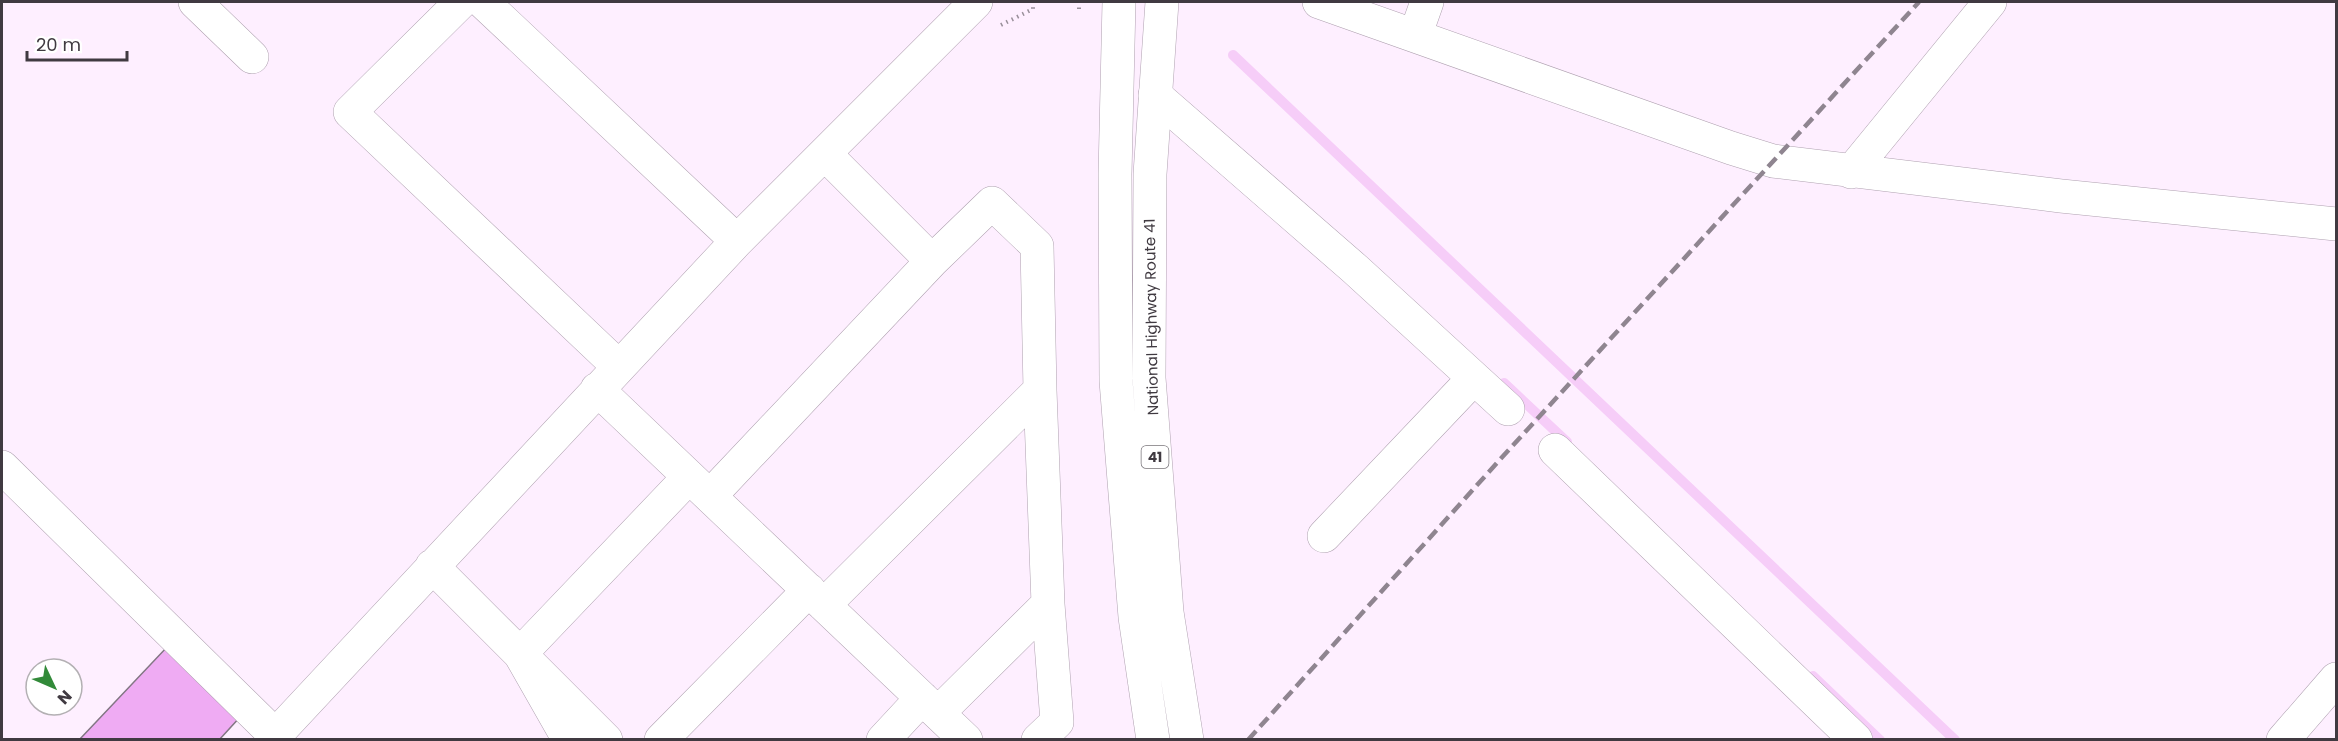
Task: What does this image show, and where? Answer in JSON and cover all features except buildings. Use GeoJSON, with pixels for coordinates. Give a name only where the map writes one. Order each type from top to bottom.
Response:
{"type":"FeatureCollection","features":[{"type":"Feature","properties":{"kind":"main road"},"geometry":{"type":"LineString","coordinates":[[195,2],[252,57]]}},
{"type":"Feature","properties":{"kind":"main road"},"geometry":{"type":"LineString","coordinates":[[460,2],[350,112],[608,377],[700,486],[966,740]]}},
{"type":"Feature","properties":{"kind":"main road"},"geometry":{"type":"LineString","coordinates":[[483,2],[737,241]]}},
{"type":"Feature","properties":{"kind":"main road"},"geometry":{"type":"LineString","coordinates":[[2,467],[273,737],[737,241],[976,2]]}},
{"type":"Feature","properties":{"kind":"main road","name":"41"},"geometry":{"type":"LineString","coordinates":[[1119,2],[1115,174],[1116,381],[1135,617],[1153,740]]}},
{"type":"Feature","properties":{"kind":"main road","name":"National Highway Route 41"},"geometry":{"type":"LineString","coordinates":[[1162,2],[1150,174],[1149,378],[1167,612],[1186,740]]}},
{"type":"Feature","properties":{"kind":"main road"},"geometry":{"type":"LineString","coordinates":[[1319,2],[1773,161],[1851,172],[2337,224]]}},
{"type":"Feature","properties":{"kind":"main road"},"geometry":{"type":"LineString","coordinates":[[1415,36],[1427,2]]}},
{"type":"Feature","properties":{"kind":"main road"},"geometry":{"type":"LineString","coordinates":[[1851,172],[1990,2]]}},
{"type":"Feature","properties":{"kind":"main road"},"geometry":{"type":"LineString","coordinates":[[1155,95],[1355,269],[1508,409]]}},
{"type":"Feature","properties":{"kind":"main road"},"geometry":{"type":"LineString","coordinates":[[825,154],[932,261]]}},
{"type":"Feature","properties":{"kind":"main road"},"geometry":{"type":"LineString","coordinates":[[520,654],[700,486],[992,203],[1037,246],[1048,604],[1057,722],[1038,740]]}},
{"type":"Feature","properties":{"kind":"main road"},"geometry":{"type":"LineString","coordinates":[[1324,536],[1474,378]]}},
{"type":"Feature","properties":{"kind":"main road"},"geometry":{"type":"LineString","coordinates":[[661,740],[1040,390]]}},
{"type":"Feature","properties":{"kind":"main road"},"geometry":{"type":"LineString","coordinates":[[1555,450],[1856,740]]}},
{"type":"Feature","properties":{"kind":"main road"},"geometry":{"type":"LineString","coordinates":[[432,566],[606,740]]}},
{"type":"Feature","properties":{"kind":"main road"},"geometry":{"type":"LineString","coordinates":[[883,740],[930,706],[1048,604]]}},
{"type":"Feature","properties":{"kind":"main road"},"geometry":{"type":"LineString","coordinates":[[520,654],[569,740]]}},
{"type":"Feature","properties":{"kind":"main road"},"geometry":{"type":"LineString","coordinates":[[2283,740],[2337,679]]}},
{"type":"Feature","properties":{"kind":"path"},"geometry":{"type":"LineString","coordinates":[[1033,2],[1033,9]]}},
{"type":"Feature","properties":{"kind":"path"},"geometry":{"type":"LineString","coordinates":[[1079,2],[1079,9]]}},
{"type":"Feature","properties":{"kind":"waterway"},"geometry":{"type":"LineString","coordinates":[[1233,55],[1955,740]]}},
{"type":"Feature","properties":{"kind":"waterway"},"geometry":{"type":"LineString","coordinates":[[1504,383],[1567,442]]}},
{"type":"Feature","properties":{"kind":"waterway"},"geometry":{"type":"LineString","coordinates":[[1813,676],[1880,740]]}},
{"type":"Feature","properties":{"kind":"railway"},"geometry":{"type":"LineString","coordinates":[[1248,740],[1505,454],[1919,2]]}}]}
